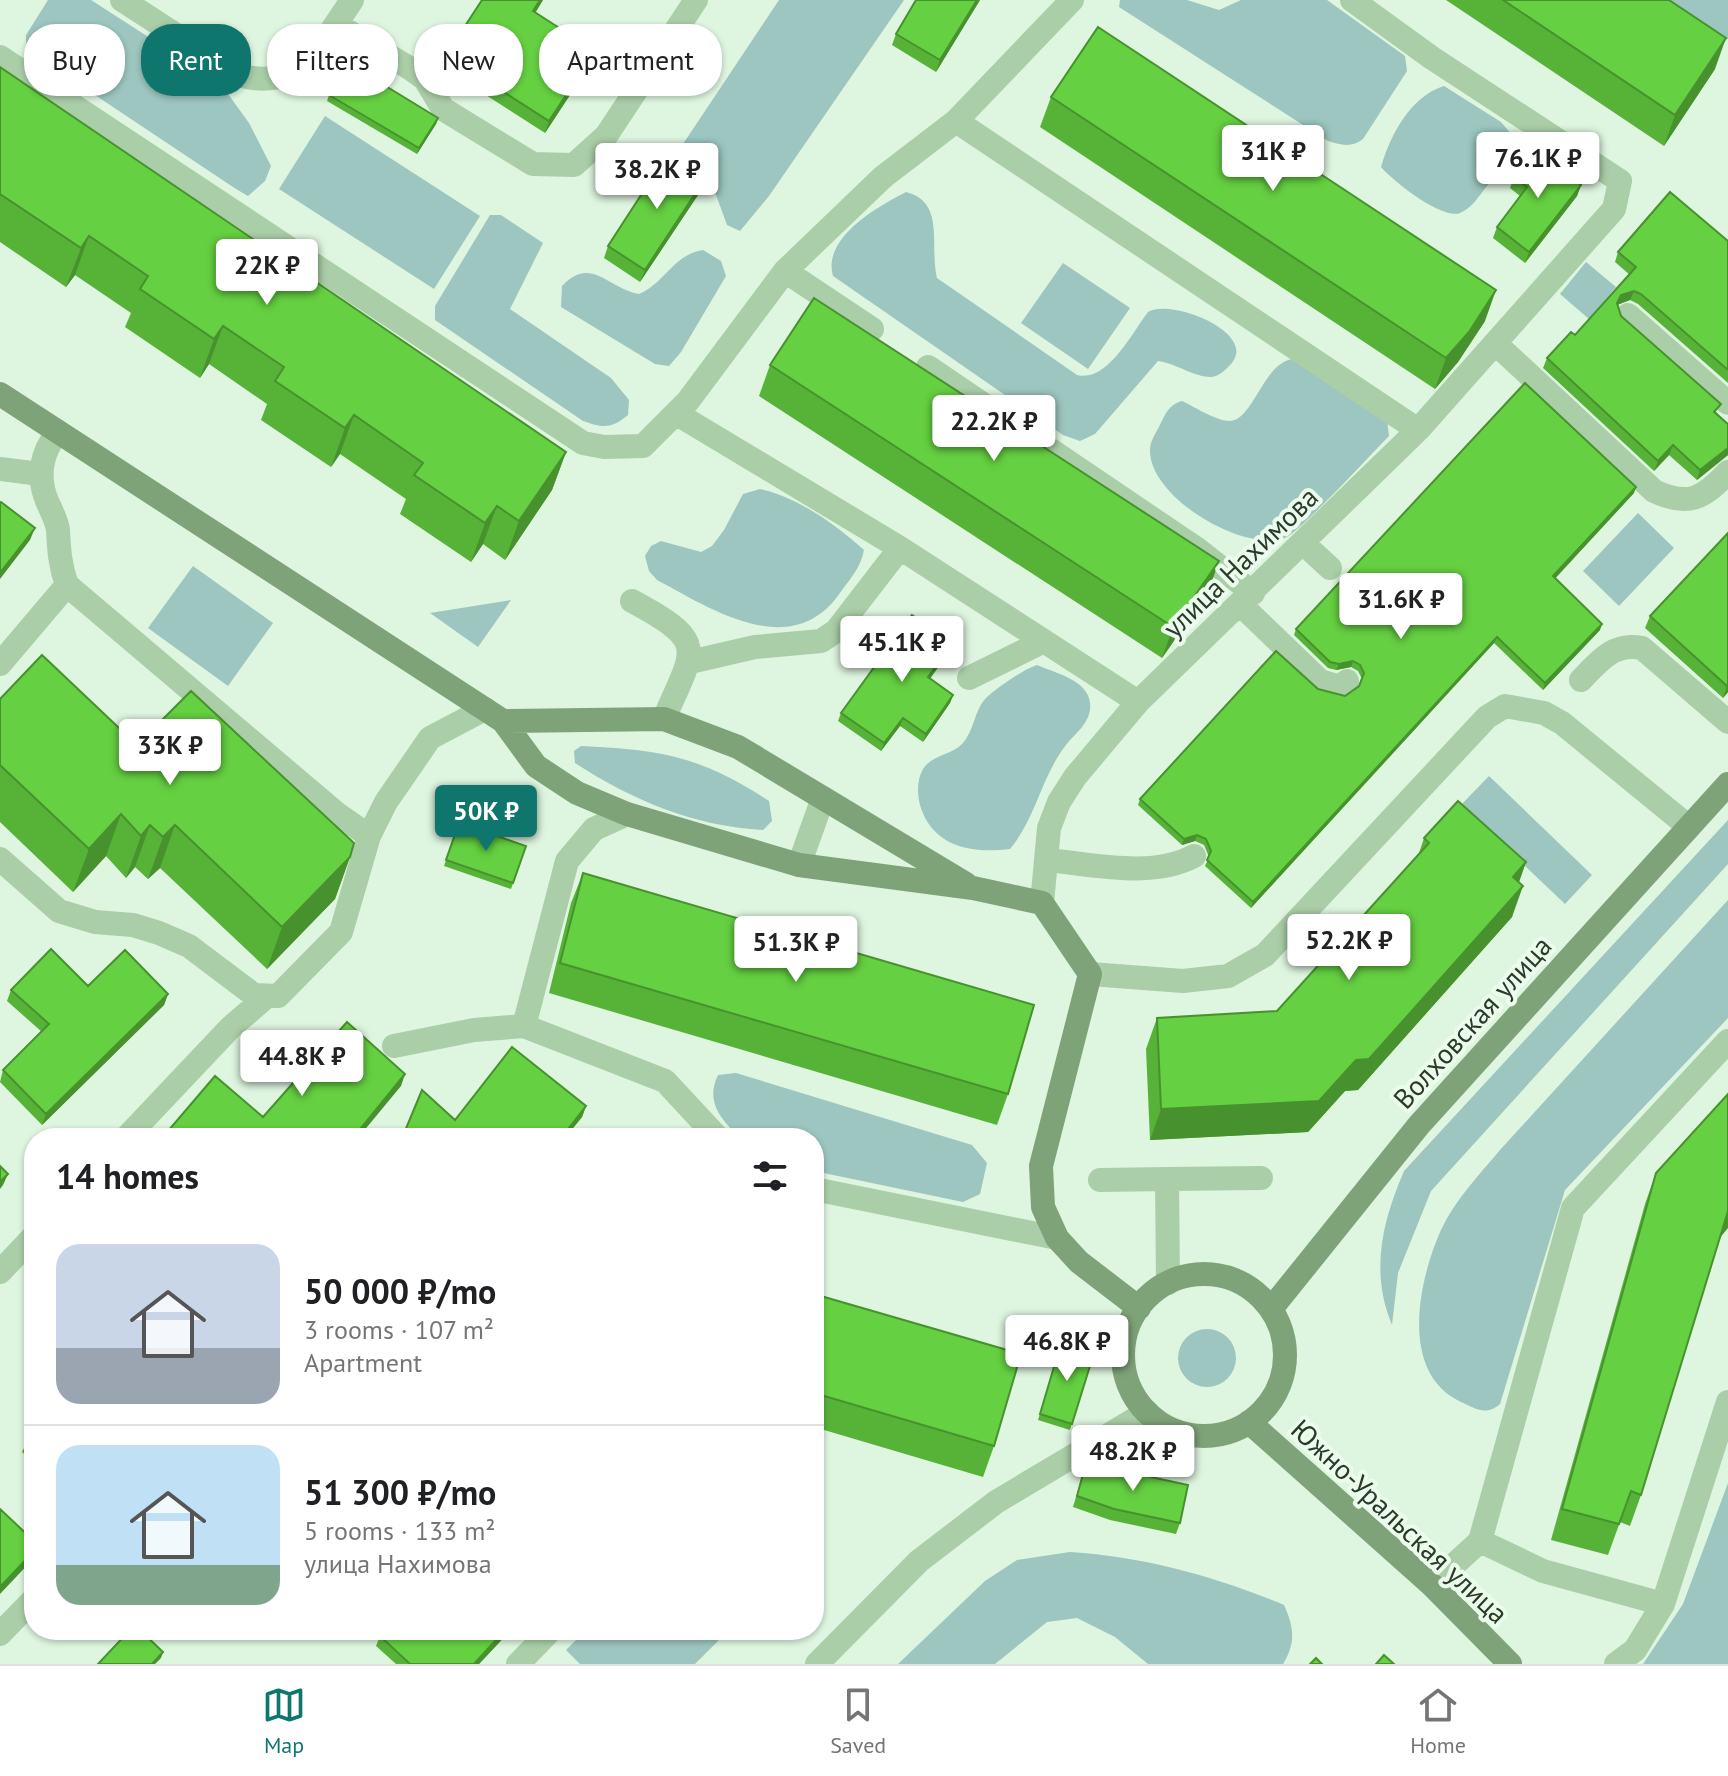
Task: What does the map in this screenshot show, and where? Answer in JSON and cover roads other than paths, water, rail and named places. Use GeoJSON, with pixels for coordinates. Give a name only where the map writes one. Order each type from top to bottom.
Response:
{"type":"FeatureCollection","features":[{"type":"Feature","properties":{"kind":"main road"},"geometry":{"type":"LineString","coordinates":[[0,394],[494,715],[536,766],[577,793],[627,814],[799,865],[973,888],[1042,903],[1090,974],[1041,1166],[1043,1207],[1057,1238],[1079,1262],[1139,1308]]}},
{"type":"Feature","properties":{"kind":"main road"},"geometry":{"type":"LineString","coordinates":[[494,715],[664,719],[738,747],[973,888]]}},
{"type":"Feature","properties":{"kind":"main road","name":"Волховская улица"},"geometry":{"type":"LineString","coordinates":[[1271,1309],[1419,1125],[1728,784]]}},
{"type":"Feature","properties":{"kind":"main road"},"geometry":{"type":"LineString","coordinates":[[1200,1274],[1225,1277],[1247,1286],[1271,1309],[1284,1339],[1283,1370],[1272,1400],[1249,1422],[1235,1430],[1200,1436],[1180,1432],[1147,1412],[1131,1388],[1124,1361],[1127,1334],[1139,1308],[1168,1283],[1200,1274]]}},
{"type":"Feature","properties":{"kind":"main road","name":"Южно-Уральская улица"},"geometry":{"type":"LineString","coordinates":[[1249,1422],[1432,1585],[1510,1664]]}},
{"type":"Feature","properties":{"kind":"lane"},"geometry":{"type":"LineString","coordinates":[[122,0],[238,75],[251,79],[267,78]]}},
{"type":"Feature","properties":{"kind":"lane"},"geometry":{"type":"LineString","coordinates":[[336,24],[352,0]]}},
{"type":"Feature","properties":{"kind":"lane"},"geometry":{"type":"LineString","coordinates":[[398,61],[425,79],[443,109],[533,164],[574,165],[606,136],[696,0]]}},
{"type":"Feature","properties":{"kind":"lane"},"geometry":{"type":"LineString","coordinates":[[0,57],[583,443],[604,447],[643,446],[677,414],[785,271],[883,177],[956,121],[1072,0]]}},
{"type":"Feature","properties":{"kind":"lane","name":"улица Нахимова"},"geometry":{"type":"LineString","coordinates":[[1042,903],[1049,828],[1059,802],[1138,702],[1418,430],[1614,209],[1620,181],[1432,58],[1352,0]]}},
{"type":"Feature","properties":{"kind":"lane"},"geometry":{"type":"LineString","coordinates":[[956,121],[1418,430]]}},
{"type":"Feature","properties":{"kind":"lane"},"geometry":{"type":"LineString","coordinates":[[785,271],[872,329]]}},
{"type":"Feature","properties":{"kind":"lane"},"geometry":{"type":"LineString","coordinates":[[1628,315],[1728,403]]}},
{"type":"Feature","properties":{"kind":"lane"},"geometry":{"type":"LineString","coordinates":[[1495,343],[1654,491],[1673,500],[1688,500],[1707,493],[1728,472]]}},
{"type":"Feature","properties":{"kind":"lane"},"geometry":{"type":"LineString","coordinates":[[928,367],[1197,549],[1246,598],[1320,681],[1340,687],[1347,681]]}},
{"type":"Feature","properties":{"kind":"lane"},"geometry":{"type":"LineString","coordinates":[[677,414],[900,548],[1138,702]]}},
{"type":"Feature","properties":{"kind":"lane"},"geometry":{"type":"LineString","coordinates":[[58,432],[47,446],[40,474],[44,495],[58,528],[57,545],[67,585],[195,708],[369,836]]}},
{"type":"Feature","properties":{"kind":"lane"},"geometry":{"type":"LineString","coordinates":[[0,469],[40,474]]}},
{"type":"Feature","properties":{"kind":"lane"},"geometry":{"type":"LineString","coordinates":[[1304,544],[1330,568]]}},
{"type":"Feature","properties":{"kind":"lane"},"geometry":{"type":"LineString","coordinates":[[690,662],[755,647],[821,641],[836,631],[900,548]]}},
{"type":"Feature","properties":{"kind":"lane"},"geometry":{"type":"LineString","coordinates":[[0,664],[67,585]]}},
{"type":"Feature","properties":{"kind":"lane"},"geometry":{"type":"LineString","coordinates":[[632,601],[677,628],[689,649],[690,662],[664,719]]}},
{"type":"Feature","properties":{"kind":"lane"},"geometry":{"type":"LineString","coordinates":[[969,678],[1044,641]]}},
{"type":"Feature","properties":{"kind":"lane"},"geometry":{"type":"LineString","coordinates":[[1581,680],[1607,653],[1631,646],[1642,648],[1728,722]]}},
{"type":"Feature","properties":{"kind":"lane"},"geometry":{"type":"LineString","coordinates":[[1090,974],[1183,981],[1228,976],[1265,955],[1487,717],[1505,706],[1544,713],[1562,723],[1689,827]]}},
{"type":"Feature","properties":{"kind":"lane"},"geometry":{"type":"LineString","coordinates":[[135,1128],[230,1028],[272,996],[341,932],[369,836],[386,802],[430,738],[494,715]]}},
{"type":"Feature","properties":{"kind":"lane"},"geometry":{"type":"LineString","coordinates":[[799,865],[823,798]]}},
{"type":"Feature","properties":{"kind":"lane"},"geometry":{"type":"LineString","coordinates":[[524,1026],[567,861],[594,829],[627,814]]}},
{"type":"Feature","properties":{"kind":"lane"},"geometry":{"type":"LineString","coordinates":[[1046,860],[1138,868],[1169,866],[1194,856]]}},
{"type":"Feature","properties":{"kind":"lane"},"geometry":{"type":"LineString","coordinates":[[0,859],[59,911],[95,922],[133,925],[169,937],[189,946],[254,995],[272,996]]}},
{"type":"Feature","properties":{"kind":"lane"},"geometry":{"type":"LineString","coordinates":[[394,1046],[474,1030],[524,1026],[665,1081],[709,1128]]}},
{"type":"Feature","properties":{"kind":"lane"},"geometry":{"type":"LineString","coordinates":[[1432,1585],[1480,1541],[1573,1208],[1728,1041]]}},
{"type":"Feature","properties":{"kind":"lane"},"geometry":{"type":"LineString","coordinates":[[1100,1180],[1261,1178]]}},
{"type":"Feature","properties":{"kind":"lane"},"geometry":{"type":"LineString","coordinates":[[1167,1179],[1168,1283]]}},
{"type":"Feature","properties":{"kind":"lane"},"geometry":{"type":"LineString","coordinates":[[824,1191],[917,1212],[1057,1238]]}},
{"type":"Feature","properties":{"kind":"lane"},"geometry":{"type":"LineString","coordinates":[[824,1203],[839,1193]]}},
{"type":"Feature","properties":{"kind":"lane"},"geometry":{"type":"LineString","coordinates":[[0,1272],[24,1247]]}},
{"type":"Feature","properties":{"kind":"lane"},"geometry":{"type":"LineString","coordinates":[[1616,1664],[1635,1650],[1663,1604],[1728,1402]]}},
{"type":"Feature","properties":{"kind":"lane"},"geometry":{"type":"LineString","coordinates":[[817,1664],[919,1561],[963,1527],[996,1502],[1147,1412]]}},
{"type":"Feature","properties":{"kind":"lane"},"geometry":{"type":"LineString","coordinates":[[1480,1541],[1543,1571],[1663,1604]]}},
{"type":"Feature","properties":{"kind":"lane"},"geometry":{"type":"LineString","coordinates":[[0,1634],[24,1609]]}},
{"type":"Feature","properties":{"kind":"lane"},"geometry":{"type":"LineString","coordinates":[[518,1664],[541,1640]]}}]}
